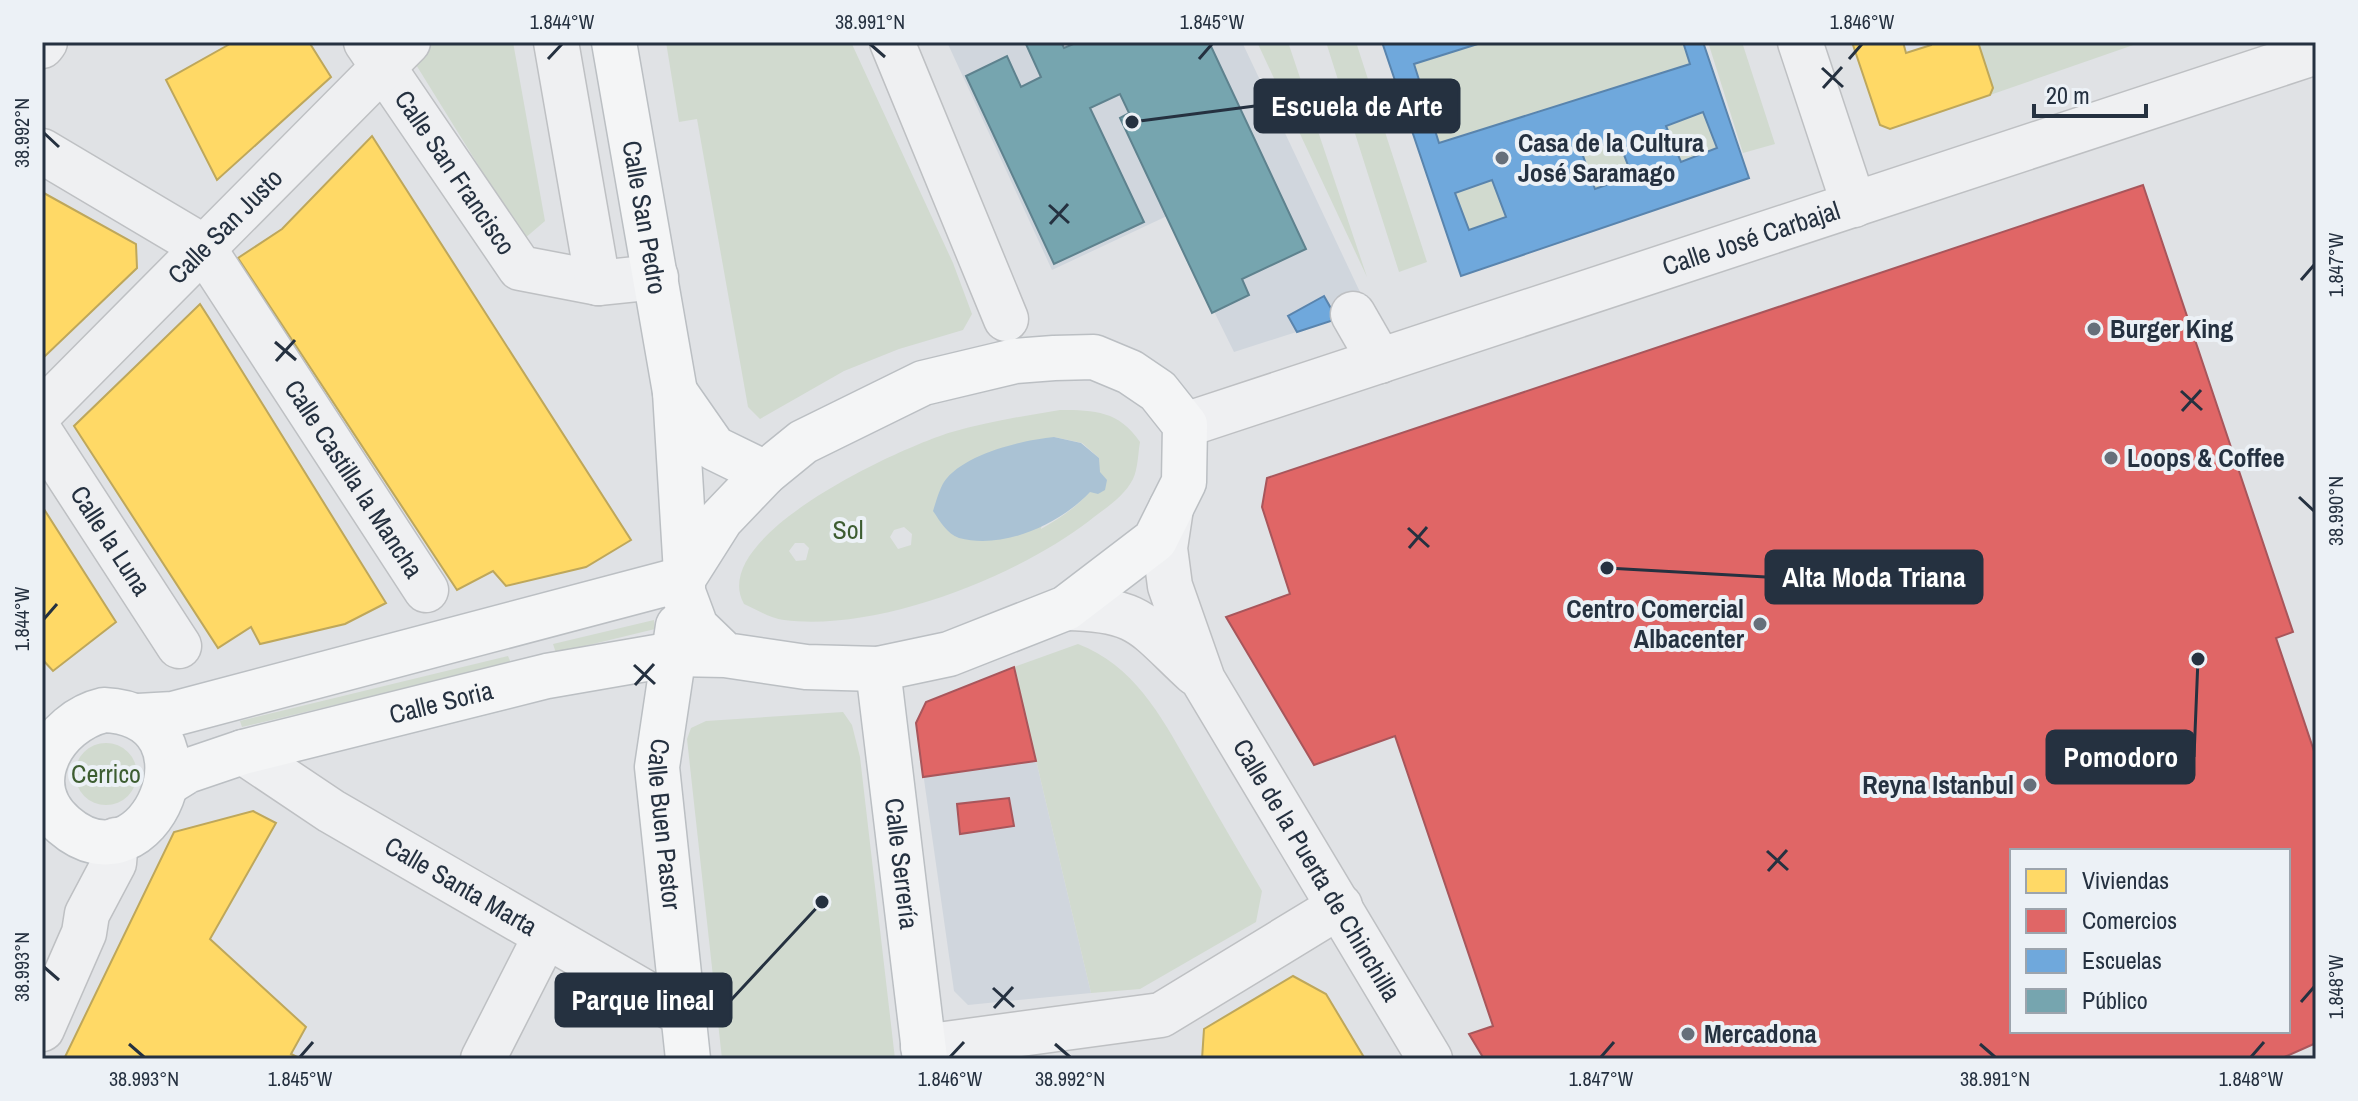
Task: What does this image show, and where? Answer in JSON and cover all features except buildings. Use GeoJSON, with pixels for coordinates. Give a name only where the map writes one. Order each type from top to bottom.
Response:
{"type":"FeatureCollection","features":[{"type":"Feature","properties":{"kind":"main road","name":"Calle San Pedro"},"geometry":{"type":"LineString","coordinates":[[614,42],[675,392],[684,581]]}},
{"type":"Feature","properties":{"kind":"main road"},"geometry":{"type":"LineString","coordinates":[[138,716],[154,729],[169,762],[163,800],[150,822],[133,835],[97,841],[75,835],[46,795],[50,747],[60,733],[87,714],[104,710],[138,716],[173,714],[684,581],[721,519],[765,473],[803,442],[923,383],[992,366],[1054,358],[1094,357],[1130,372],[1158,391],[1185,425]]}},
{"type":"Feature","properties":{"kind":"main road","name":"Calle San Pedro"},"geometry":{"type":"LineString","coordinates":[[675,392],[714,448],[765,473]]}},
{"type":"Feature","properties":{"kind":"main road","name":"Calle Soria"},"geometry":{"type":"LineString","coordinates":[[166,784],[187,771],[243,752],[547,676],[674,654],[725,655],[806,667],[878,669],[949,654],[1066,608],[1155,540],[1184,482],[1185,425]]}},
{"type":"Feature","properties":{"kind":"main road"},"geometry":{"type":"LineString","coordinates":[[684,581],[696,627],[725,655]]}},
{"type":"Feature","properties":{"kind":"main road","name":"Calle Buen Pastor"},"geometry":{"type":"LineString","coordinates":[[684,581],[657,767],[688,1059]]}},
{"type":"Feature","properties":{"kind":"main road","name":"Calle Serrería"},"geometry":{"type":"LineString","coordinates":[[878,669],[924,1053]]}},
{"type":"Feature","properties":{"kind":"main road"},"geometry":{"type":"LineString","coordinates":[[42,703],[87,714]]}},
{"type":"Feature","properties":{"kind":"street"},"geometry":{"type":"LineString","coordinates":[[556,42],[598,283]]}},
{"type":"Feature","properties":{"kind":"street"},"geometry":{"type":"LineString","coordinates":[[892,42],[1006,319],[1054,358]]}},
{"type":"Feature","properties":{"kind":"street"},"geometry":{"type":"LineString","coordinates":[[1800,42],[1854,205]]}},
{"type":"Feature","properties":{"kind":"street","name":"Calle San Francisco"},"geometry":{"type":"LineString","coordinates":[[386,51],[520,268],[598,283],[656,277]]}},
{"type":"Feature","properties":{"kind":"street","name":"Calle San Justo"},"geometry":{"type":"LineString","coordinates":[[42,411],[386,51]]}},
{"type":"Feature","properties":{"kind":"street","name":"Calle José Carbajal"},"geometry":{"type":"LineString","coordinates":[[1185,425],[2316,52]]}},
{"type":"Feature","properties":{"kind":"street"},"geometry":{"type":"LineString","coordinates":[[42,151],[202,246]]}},
{"type":"Feature","properties":{"kind":"street","name":"Calle Castilla la Mancha"},"geometry":{"type":"LineString","coordinates":[[202,246],[426,590]]}},
{"type":"Feature","properties":{"kind":"street"},"geometry":{"type":"LineString","coordinates":[[1353,314],[1380,361]]}},
{"type":"Feature","properties":{"kind":"street"},"geometry":{"type":"LineString","coordinates":[[992,366],[1006,319]]}},
{"type":"Feature","properties":{"kind":"street","name":"Calle la Luna"},"geometry":{"type":"LineString","coordinates":[[42,435],[179,646]]}},
{"type":"Feature","properties":{"kind":"street","name":"Calle de la Puerta de Chinchilla"},"geometry":{"type":"LineString","coordinates":[[1171,508],[1165,548],[1170,586],[1203,680],[1430,1059]]}},
{"type":"Feature","properties":{"kind":"street","name":"Calle de la Puerta de Chinchilla"},"geometry":{"type":"LineString","coordinates":[[1066,608],[1109,609],[1129,615],[1203,680]]}},
{"type":"Feature","properties":{"kind":"street","name":"Calle Santa Marta"},"geometry":{"type":"LineString","coordinates":[[243,752],[331,811],[682,1014]]}},
{"type":"Feature","properties":{"kind":"street"},"geometry":{"type":"LineString","coordinates":[[42,1029],[84,933],[87,914],[114,863],[116,840]]}},
{"type":"Feature","properties":{"kind":"street"},"geometry":{"type":"LineString","coordinates":[[924,1053],[1161,1015],[1340,906]]}},
{"type":"Feature","properties":{"kind":"street"},"geometry":{"type":"LineString","coordinates":[[483,1059],[545,937]]}},
{"type":"Feature","properties":{"kind":"shaded area"},"geometry":{"type":"Polygon","coordinates":[[[947,42],[1242,42],[1368,309],[1234,352],[1167,216],[1052,270],[947,42]]]}},
{"type":"Feature","properties":{"kind":"shaded area"},"geometry":{"type":"Polygon","coordinates":[[[1014,667],[1091,993],[968,1005],[954,991],[916,723],[926,702],[1014,667]]]}},
{"type":"Feature","properties":{"kind":"green space"},"geometry":{"type":"Polygon","coordinates":[[[422,42],[513,42],[545,221],[524,239],[410,55],[422,42]]]}},
{"type":"Feature","properties":{"kind":"green space"},"geometry":{"type":"Polygon","coordinates":[[[666,42],[851,42],[953,263],[972,314],[963,330],[899,349],[844,371],[760,419],[748,407],[697,119],[679,122],[666,42]]]}},
{"type":"Feature","properties":{"kind":"green space"},"geometry":{"type":"Polygon","coordinates":[[[1257,42],[1288,42],[1367,277],[1257,42]]]}},
{"type":"Feature","properties":{"kind":"green space"},"geometry":{"type":"Polygon","coordinates":[[[1326,42],[1356,42],[1427,262],[1399,272],[1326,42]]]}},
{"type":"Feature","properties":{"kind":"green space"},"geometry":{"type":"Polygon","coordinates":[[[1484,42],[1683,42],[1690,64],[1439,143],[1414,64],[1484,42]]]}},
{"type":"Feature","properties":{"kind":"green space"},"geometry":{"type":"Polygon","coordinates":[[[1708,42],[1742,42],[1775,144],[1743,153],[1708,42]]]}},
{"type":"Feature","properties":{"kind":"green space"},"geometry":{"type":"Polygon","coordinates":[[[1978,42],[2142,42],[1990,95],[1993,88],[1978,42]]]}},
{"type":"Feature","properties":{"kind":"green space"},"geometry":{"type":"Polygon","coordinates":[[[1703,112],[1717,148],[1681,162],[1666,126],[1703,112]]]}},
{"type":"Feature","properties":{"kind":"green space"},"geometry":{"type":"Polygon","coordinates":[[[1618,139],[1632,176],[1595,189],[1582,153],[1618,139]]]}},
{"type":"Feature","properties":{"kind":"green space"},"geometry":{"type":"Polygon","coordinates":[[[1492,180],[1506,217],[1469,230],[1455,193],[1492,180]]]}},
{"type":"Feature","properties":{"kind":"green space","name":"Sol"},"geometry":{"type":"Polygon","coordinates":[[[1060,410],[1095,412],[1115,418],[1140,442],[1135,475],[1129,485],[1107,507],[1059,542],[985,580],[903,609],[821,621],[784,620],[744,604],[740,578],[753,551],[780,524],[815,498],[893,456],[952,432],[1060,410]],[[1054,437],[1041,529],[1081,501],[1095,482],[1098,470],[1099,458],[1082,443],[1054,437]],[[904,527],[894,530],[890,537],[898,549],[911,545],[912,534],[904,527]],[[795,543],[789,551],[796,561],[806,560],[809,548],[804,543],[795,543]]]}},
{"type":"Feature","properties":{"kind":"green space"},"geometry":{"type":"Polygon","coordinates":[[[654,620],[655,629],[556,653],[553,644],[654,620]]]}},
{"type":"Feature","properties":{"kind":"green space"},"geometry":{"type":"Polygon","coordinates":[[[1078,644],[1118,667],[1149,700],[1262,891],[1256,922],[1140,989],[1091,993],[1014,667],[1078,644]]]}},
{"type":"Feature","properties":{"kind":"green space"},"geometry":{"type":"Polygon","coordinates":[[[508,656],[511,663],[242,727],[240,721],[508,656]]]}},
{"type":"Feature","properties":{"kind":"green space"},"geometry":{"type":"Polygon","coordinates":[[[843,712],[852,725],[860,757],[895,1059],[722,1059],[687,739],[691,728],[706,721],[843,712]]]}},
{"type":"Feature","properties":{"kind":"green space","name":"Cerrico"},"geometry":{"type":"Polygon","coordinates":[[[106,743],[128,752],[137,774],[128,796],[106,805],[84,796],[75,774],[84,752],[106,743]]]}},
{"type":"Feature","properties":{"kind":"water"},"geometry":{"type":"Polygon","coordinates":[[[1054,437],[1081,443],[1099,458],[1100,472],[1107,480],[1105,490],[1098,494],[1090,492],[1078,504],[1047,524],[1012,537],[976,541],[959,538],[944,527],[933,511],[942,485],[953,472],[994,450],[1054,437]]]}},
{"type":"Feature","properties":{"kind":"place","name":"Escuela de Arte"},"geometry":{"type":"Point","coordinates":[1132,122]}},
{"type":"Feature","properties":{"kind":"place","name":"Casa de la Cultura José Saramago"},"geometry":{"type":"Point","coordinates":[1502,158]}},
{"type":"Feature","properties":{"kind":"place","name":"Burger King"},"geometry":{"type":"Point","coordinates":[2094,329]}},
{"type":"Feature","properties":{"kind":"place","name":"Loops & Coffee"},"geometry":{"type":"Point","coordinates":[2111,458]}},
{"type":"Feature","properties":{"kind":"place","name":"Alta Moda Triana"},"geometry":{"type":"Point","coordinates":[1607,568]}},
{"type":"Feature","properties":{"kind":"place","name":"Centro Comercial Albacenter"},"geometry":{"type":"Point","coordinates":[1760,624]}},
{"type":"Feature","properties":{"kind":"place","name":"Pomodoro"},"geometry":{"type":"Point","coordinates":[2198,659]}},
{"type":"Feature","properties":{"kind":"place","name":"Reyna Istanbul"},"geometry":{"type":"Point","coordinates":[2030,785]}},
{"type":"Feature","properties":{"kind":"place","name":"Parque lineal"},"geometry":{"type":"Point","coordinates":[822,902]}},
{"type":"Feature","properties":{"kind":"place","name":"Mercadona"},"geometry":{"type":"Point","coordinates":[1688,1034]}}]}
